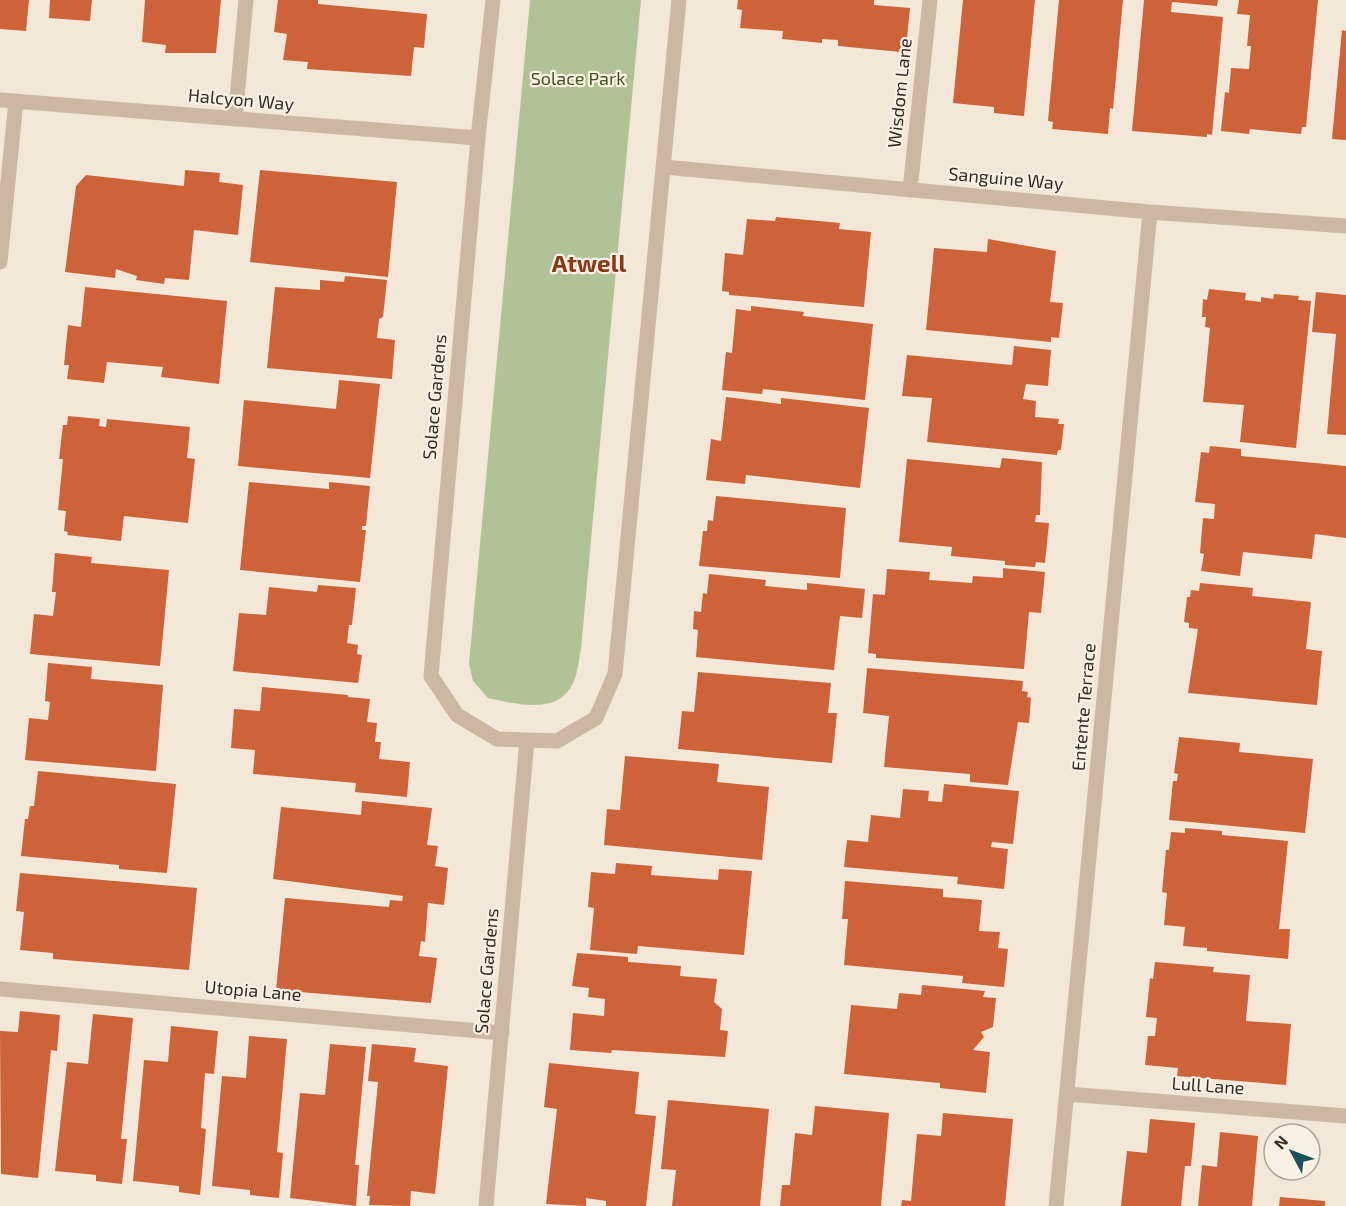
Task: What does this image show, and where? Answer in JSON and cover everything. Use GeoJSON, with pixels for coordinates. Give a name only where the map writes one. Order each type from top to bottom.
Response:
{"type":"FeatureCollection","features":[{"type":"Feature","properties":{"kind":"street"},"geometry":{"type":"LineString","coordinates":[[235,119],[246,0]]}},
{"type":"Feature","properties":{"kind":"street","name":"Solace Gardens"},"geometry":{"type":"LineString","coordinates":[[493,0],[478,138],[431,676],[457,715],[497,739],[557,741],[596,718],[615,674],[680,0]]}},
{"type":"Feature","properties":{"kind":"street","name":"Wisdom Lane"},"geometry":{"type":"LineString","coordinates":[[909,190],[930,0]]}},
{"type":"Feature","properties":{"kind":"street"},"geometry":{"type":"LineString","coordinates":[[0,262],[8,100]]}},
{"type":"Feature","properties":{"kind":"street","name":"Halcyon Way"},"geometry":{"type":"LineString","coordinates":[[8,100],[478,138]]}},
{"type":"Feature","properties":{"kind":"street","name":"Sanguine Way"},"geometry":{"type":"LineString","coordinates":[[664,167],[1150,212],[1346,226]]}},
{"type":"Feature","properties":{"kind":"street","name":"Entente Terrace"},"geometry":{"type":"LineString","coordinates":[[1056,1206],[1150,212]]}},
{"type":"Feature","properties":{"kind":"street","name":"Solace Gardens"},"geometry":{"type":"LineString","coordinates":[[486,1206],[527,740]]}},
{"type":"Feature","properties":{"kind":"street","name":"Utopia Lane"},"geometry":{"type":"LineString","coordinates":[[0,988],[502,1033]]}},
{"type":"Feature","properties":{"kind":"street","name":"Lull Lane"},"geometry":{"type":"LineString","coordinates":[[1067,1094],[1346,1116]]}},
{"type":"Feature","properties":{"kind":"green space","name":"Solace Park"},"geometry":{"type":"Polygon","coordinates":[[[530,0],[641,0],[581,649],[574,681],[567,692],[559,699],[537,705],[488,698],[473,681],[469,664],[530,0]]]}},
{"type":"Feature","properties":{"kind":"building"},"geometry":{"type":"Polygon","coordinates":[[[0,0],[29,0],[26,31],[0,29],[0,0]]]}},
{"type":"Feature","properties":{"kind":"building"},"geometry":{"type":"Polygon","coordinates":[[[50,0],[92,0],[90,21],[49,18],[50,0]]]}},
{"type":"Feature","properties":{"kind":"building"},"geometry":{"type":"Polygon","coordinates":[[[145,0],[221,0],[216,53],[165,53],[166,45],[142,42],[145,0]]]}},
{"type":"Feature","properties":{"kind":"building"},"geometry":{"type":"Polygon","coordinates":[[[278,0],[318,0],[318,4],[427,14],[424,48],[414,47],[411,76],[307,69],[308,62],[283,60],[287,34],[274,32],[278,0]]]}},
{"type":"Feature","properties":{"kind":"building"},"geometry":{"type":"Polygon","coordinates":[[[738,0],[874,0],[874,5],[910,8],[906,48],[901,47],[901,52],[838,46],[838,40],[822,39],[822,43],[782,39],[783,31],[740,28],[742,10],[737,9],[738,0]]]}},
{"type":"Feature","properties":{"kind":"building"},"geometry":{"type":"Polygon","coordinates":[[[963,0],[1035,0],[1024,116],[994,113],[994,107],[953,103],[963,0]]]}},
{"type":"Feature","properties":{"kind":"building"},"geometry":{"type":"Polygon","coordinates":[[[1059,0],[1123,0],[1113,109],[1110,108],[1108,134],[1052,129],[1053,122],[1048,121],[1059,0]]]}},
{"type":"Feature","properties":{"kind":"building"},"geometry":{"type":"Polygon","coordinates":[[[1144,0],[1218,0],[1217,6],[1172,2],[1171,12],[1223,17],[1212,135],[1207,134],[1207,137],[1132,131],[1144,0]]]}},
{"type":"Feature","properties":{"kind":"building"},"geometry":{"type":"Polygon","coordinates":[[[1239,0],[1318,0],[1306,127],[1302,127],[1301,134],[1250,129],[1249,134],[1221,131],[1225,92],[1229,93],[1231,68],[1249,69],[1251,46],[1247,46],[1250,15],[1237,14],[1239,0]]]}},
{"type":"Feature","properties":{"kind":"building"},"geometry":{"type":"Polygon","coordinates":[[[1342,30],[1346,31],[1346,140],[1332,139],[1342,30]]]}},
{"type":"Feature","properties":{"kind":"building"},"geometry":{"type":"Polygon","coordinates":[[[185,170],[220,173],[219,182],[243,185],[238,235],[194,230],[189,280],[165,278],[164,284],[136,280],[137,276],[116,269],[115,278],[65,272],[76,186],[86,175],[184,186],[185,170]]]}},
{"type":"Feature","properties":{"kind":"building"},"geometry":{"type":"Polygon","coordinates":[[[260,170],[397,182],[388,277],[250,262],[260,170]]]}},
{"type":"Feature","properties":{"kind":"building"},"geometry":{"type":"Polygon","coordinates":[[[776,217],[840,223],[839,229],[871,232],[864,307],[729,295],[729,292],[722,291],[725,253],[743,255],[747,219],[775,221],[776,217]]]}},
{"type":"Feature","properties":{"kind":"building"},"geometry":{"type":"Polygon","coordinates":[[[988,239],[1056,251],[1050,302],[1063,303],[1059,338],[1051,337],[1051,342],[926,330],[934,248],[987,252],[988,239]]]}},
{"type":"Feature","properties":{"kind":"building"},"geometry":{"type":"Polygon","coordinates":[[[345,276],[387,280],[383,317],[379,319],[377,338],[395,340],[392,379],[267,368],[275,287],[320,290],[320,280],[344,282],[345,276]]]}},
{"type":"Feature","properties":{"kind":"building"},"geometry":{"type":"Polygon","coordinates":[[[85,287],[227,301],[219,384],[161,377],[163,367],[107,362],[104,383],[67,379],[69,365],[64,365],[68,325],[81,327],[85,287]]]}},
{"type":"Feature","properties":{"kind":"building"},"geometry":{"type":"Polygon","coordinates":[[[1209,289],[1246,293],[1245,300],[1261,302],[1261,297],[1273,299],[1274,294],[1299,296],[1298,300],[1311,301],[1296,448],[1240,442],[1244,405],[1203,402],[1210,328],[1205,327],[1206,317],[1202,317],[1203,299],[1207,300],[1209,289]]]}},
{"type":"Feature","properties":{"kind":"building"},"geometry":{"type":"Polygon","coordinates":[[[1316,292],[1346,295],[1346,435],[1327,434],[1336,334],[1312,332],[1316,292]]]}},
{"type":"Feature","properties":{"kind":"building"},"geometry":{"type":"Polygon","coordinates":[[[751,306],[804,312],[803,316],[873,324],[865,400],[763,389],[762,394],[722,390],[726,352],[732,353],[736,309],[751,311],[751,306]]]}},
{"type":"Feature","properties":{"kind":"building"},"geometry":{"type":"Polygon","coordinates":[[[1014,346],[1051,350],[1048,386],[1026,384],[1023,399],[1036,401],[1035,417],[1059,419],[1058,424],[1064,424],[1061,450],[1058,450],[1057,455],[927,442],[932,398],[902,396],[907,355],[1012,365],[1014,346]]]}},
{"type":"Feature","properties":{"kind":"building"},"geometry":{"type":"Polygon","coordinates":[[[339,380],[380,384],[370,478],[238,466],[244,400],[336,409],[339,380]]]}},
{"type":"Feature","properties":{"kind":"building"},"geometry":{"type":"Polygon","coordinates":[[[726,397],[781,404],[781,398],[869,408],[860,488],[746,475],[745,484],[706,480],[711,439],[721,441],[726,397]]]}},
{"type":"Feature","properties":{"kind":"building"},"geometry":{"type":"Polygon","coordinates":[[[68,416],[100,419],[99,426],[106,427],[107,419],[190,427],[187,458],[195,459],[188,523],[124,516],[121,541],[67,535],[68,532],[64,531],[66,511],[58,510],[63,459],[59,459],[63,425],[67,425],[68,416]]]}},
{"type":"Feature","properties":{"kind":"building"},"geometry":{"type":"Polygon","coordinates":[[[1210,446],[1241,449],[1241,456],[1346,466],[1346,538],[1315,534],[1312,559],[1243,552],[1240,576],[1201,571],[1204,554],[1200,553],[1203,518],[1214,519],[1215,504],[1195,502],[1201,452],[1209,453],[1210,446]]]}},
{"type":"Feature","properties":{"kind":"building"},"geometry":{"type":"Polygon","coordinates":[[[1002,458],[1042,462],[1040,515],[1036,515],[1035,522],[1049,523],[1045,563],[1036,562],[1035,567],[1005,565],[1005,561],[951,556],[952,547],[899,542],[907,459],[1000,468],[1002,458]]]}},
{"type":"Feature","properties":{"kind":"building"},"geometry":{"type":"Polygon","coordinates":[[[249,482],[329,489],[329,482],[370,486],[366,526],[362,526],[362,530],[366,530],[360,582],[240,570],[249,482]]]}},
{"type":"Feature","properties":{"kind":"building"},"geometry":{"type":"Polygon","coordinates":[[[716,496],[846,508],[840,578],[699,566],[703,531],[707,531],[708,520],[713,521],[716,496]]]}},
{"type":"Feature","properties":{"kind":"building"},"geometry":{"type":"Polygon","coordinates":[[[55,553],[92,557],[91,563],[169,570],[160,666],[30,654],[34,614],[53,616],[56,592],[52,592],[55,553]]]}},
{"type":"Feature","properties":{"kind":"building"},"geometry":{"type":"Polygon","coordinates":[[[1003,568],[1045,572],[1041,613],[1029,612],[1024,669],[876,658],[876,654],[868,653],[873,594],[885,595],[887,569],[930,572],[929,580],[972,583],[973,576],[1003,578],[1003,568]]]}},
{"type":"Feature","properties":{"kind":"building"},"geometry":{"type":"Polygon","coordinates":[[[709,574],[766,580],[765,586],[807,590],[807,583],[865,589],[862,618],[840,616],[834,670],[696,657],[698,630],[693,629],[694,611],[701,612],[703,593],[707,594],[709,574]]]}},
{"type":"Feature","properties":{"kind":"building"},"geometry":{"type":"Polygon","coordinates":[[[1200,583],[1253,588],[1252,596],[1311,602],[1306,649],[1322,651],[1317,705],[1188,693],[1198,629],[1189,628],[1189,623],[1184,622],[1187,597],[1190,597],[1191,590],[1199,591],[1200,583]]]}},
{"type":"Feature","properties":{"kind":"building"},"geometry":{"type":"Polygon","coordinates":[[[318,585],[356,588],[352,625],[349,625],[347,643],[358,645],[357,654],[362,655],[358,683],[233,671],[239,613],[266,615],[269,587],[317,592],[318,585]]]}},
{"type":"Feature","properties":{"kind":"building"},"geometry":{"type":"Polygon","coordinates":[[[48,663],[92,667],[91,679],[163,685],[156,771],[25,760],[29,718],[48,720],[50,702],[45,701],[48,663]]]}},
{"type":"Feature","properties":{"kind":"building"},"geometry":{"type":"Polygon","coordinates":[[[867,668],[1023,681],[1022,691],[1028,692],[1027,697],[1031,698],[1029,723],[1018,722],[1008,785],[970,782],[970,774],[884,767],[889,716],[863,713],[867,668]]]}},
{"type":"Feature","properties":{"kind":"building"},"geometry":{"type":"Polygon","coordinates":[[[698,672],[831,683],[828,713],[837,713],[832,763],[678,749],[682,711],[694,712],[698,672]]]}},
{"type":"Feature","properties":{"kind":"building"},"geometry":{"type":"Polygon","coordinates":[[[262,687],[370,699],[367,722],[377,723],[375,742],[381,742],[379,759],[410,762],[407,797],[355,792],[356,783],[253,774],[255,750],[231,748],[234,709],[260,711],[262,687]]]}},
{"type":"Feature","properties":{"kind":"building"},"geometry":{"type":"Polygon","coordinates":[[[1179,737],[1240,743],[1239,752],[1313,759],[1305,833],[1169,820],[1173,781],[1177,781],[1178,774],[1174,773],[1179,737]]]}},
{"type":"Feature","properties":{"kind":"building"},"geometry":{"type":"Polygon","coordinates":[[[625,756],[719,764],[717,782],[769,787],[762,860],[604,845],[607,809],[620,810],[625,756]]]}},
{"type":"Feature","properties":{"kind":"building"},"geometry":{"type":"Polygon","coordinates":[[[38,771],[176,784],[167,873],[119,869],[119,865],[21,856],[25,819],[28,819],[30,806],[34,806],[38,771]]]}},
{"type":"Feature","properties":{"kind":"building"},"geometry":{"type":"Polygon","coordinates":[[[944,784],[1019,791],[1013,844],[992,842],[991,847],[1008,849],[1004,889],[957,884],[958,877],[844,867],[847,840],[868,842],[871,815],[900,818],[903,789],[929,791],[928,801],[942,802],[944,784]]]}},
{"type":"Feature","properties":{"kind":"building"},"geometry":{"type":"Polygon","coordinates":[[[362,801],[432,808],[427,845],[438,846],[435,866],[448,868],[444,905],[428,903],[425,942],[421,941],[419,956],[437,958],[431,1003],[276,990],[285,898],[389,907],[390,900],[402,901],[403,896],[273,879],[281,807],[361,815],[362,801]]]}},
{"type":"Feature","properties":{"kind":"building"},"geometry":{"type":"Polygon","coordinates":[[[1185,828],[1222,831],[1222,835],[1288,841],[1279,929],[1290,929],[1288,959],[1207,951],[1207,948],[1183,946],[1185,927],[1164,925],[1167,893],[1162,892],[1166,850],[1169,850],[1171,832],[1185,833],[1185,828]]]}},
{"type":"Feature","properties":{"kind":"building"},"geometry":{"type":"Polygon","coordinates":[[[616,863],[652,866],[651,875],[718,880],[719,869],[752,871],[744,955],[638,946],[637,954],[590,950],[594,908],[588,907],[591,872],[615,874],[616,863]]]}},
{"type":"Feature","properties":{"kind":"building"},"geometry":{"type":"Polygon","coordinates":[[[20,873],[197,888],[189,970],[53,959],[53,953],[20,950],[24,912],[16,911],[20,873]]]}},
{"type":"Feature","properties":{"kind":"building"},"geometry":{"type":"Polygon","coordinates":[[[845,881],[943,889],[943,897],[982,900],[979,931],[1000,932],[998,948],[1008,949],[1004,987],[962,983],[963,976],[844,965],[848,919],[842,919],[845,881]]]}},
{"type":"Feature","properties":{"kind":"building"},"geometry":{"type":"Polygon","coordinates":[[[577,953],[628,957],[628,962],[681,966],[680,976],[717,979],[714,1002],[722,1009],[720,1030],[728,1031],[725,1057],[612,1050],[611,1053],[570,1050],[573,1013],[604,1016],[605,999],[588,997],[589,988],[572,986],[577,953]]]}},
{"type":"Feature","properties":{"kind":"building"},"geometry":{"type":"Polygon","coordinates":[[[1155,962],[1214,967],[1213,972],[1250,975],[1246,1021],[1291,1024],[1286,1085],[1177,1076],[1178,1068],[1145,1065],[1148,1036],[1155,1036],[1157,1018],[1146,1017],[1150,978],[1153,979],[1155,962]]]}},
{"type":"Feature","properties":{"kind":"building"},"geometry":{"type":"Polygon","coordinates":[[[922,985],[985,991],[983,997],[996,998],[993,1027],[981,1032],[984,1037],[973,1050],[990,1052],[986,1093],[940,1088],[940,1083],[844,1074],[851,1005],[897,1009],[899,993],[921,995],[922,985]]]}},
{"type":"Feature","properties":{"kind":"building"},"geometry":{"type":"Polygon","coordinates":[[[20,1011],[60,1015],[57,1051],[51,1050],[38,1178],[1,1174],[0,1031],[18,1032],[20,1011]]]}},
{"type":"Feature","properties":{"kind":"building"},"geometry":{"type":"Polygon","coordinates":[[[93,1014],[133,1018],[121,1139],[127,1139],[122,1184],[96,1181],[96,1175],[55,1171],[67,1062],[88,1064],[93,1014]]]}},
{"type":"Feature","properties":{"kind":"building"},"geometry":{"type":"Polygon","coordinates":[[[171,1026],[218,1031],[214,1074],[205,1073],[201,1128],[206,1129],[200,1195],[179,1192],[179,1186],[133,1181],[144,1060],[168,1062],[171,1026]]]}},
{"type":"Feature","properties":{"kind":"building"},"geometry":{"type":"Polygon","coordinates":[[[249,1036],[287,1039],[277,1152],[283,1153],[279,1198],[250,1195],[250,1190],[212,1186],[222,1076],[246,1078],[249,1036]]]}},
{"type":"Feature","properties":{"kind":"building"},"geometry":{"type":"Polygon","coordinates":[[[330,1044],[366,1047],[355,1165],[359,1165],[356,1206],[290,1198],[300,1093],[325,1095],[330,1044]]]}},
{"type":"Feature","properties":{"kind":"building"},"geometry":{"type":"Polygon","coordinates":[[[372,1044],[416,1048],[414,1062],[448,1066],[435,1194],[411,1191],[410,1206],[369,1205],[370,1196],[367,1196],[378,1082],[368,1081],[372,1044]]]}},
{"type":"Feature","properties":{"kind":"building"},"geometry":{"type":"Polygon","coordinates":[[[549,1063],[639,1072],[635,1114],[656,1116],[646,1206],[606,1206],[606,1201],[586,1198],[586,1206],[546,1204],[557,1109],[544,1107],[549,1063]]]}},
{"type":"Feature","properties":{"kind":"building"},"geometry":{"type":"Polygon","coordinates":[[[668,1100],[769,1109],[760,1206],[672,1206],[676,1170],[661,1169],[668,1100]]]}},
{"type":"Feature","properties":{"kind":"building"},"geometry":{"type":"Polygon","coordinates":[[[815,1106],[889,1113],[881,1206],[780,1206],[782,1185],[790,1185],[795,1133],[812,1135],[815,1106]]]}},
{"type":"Feature","properties":{"kind":"building"},"geometry":{"type":"Polygon","coordinates":[[[943,1113],[1013,1119],[1005,1206],[901,1206],[902,1200],[911,1201],[917,1134],[941,1136],[943,1113]]]}},
{"type":"Feature","properties":{"kind":"building"},"geometry":{"type":"Polygon","coordinates":[[[1150,1119],[1195,1123],[1191,1166],[1185,1166],[1181,1206],[1121,1206],[1127,1151],[1147,1153],[1150,1119]]]}},
{"type":"Feature","properties":{"kind":"building"},"geometry":{"type":"Polygon","coordinates":[[[1220,1132],[1258,1136],[1252,1206],[1198,1206],[1202,1165],[1217,1167],[1220,1132]]]}},
{"type":"Feature","properties":{"kind":"building"},"geometry":{"type":"Polygon","coordinates":[[[1280,1197],[1325,1201],[1325,1206],[1279,1206],[1280,1197]]]}},
{"type":"Feature","properties":{"kind":"district","name":"Atwell"},"geometry":{"type":"Point","coordinates":[589,264]}}]}
